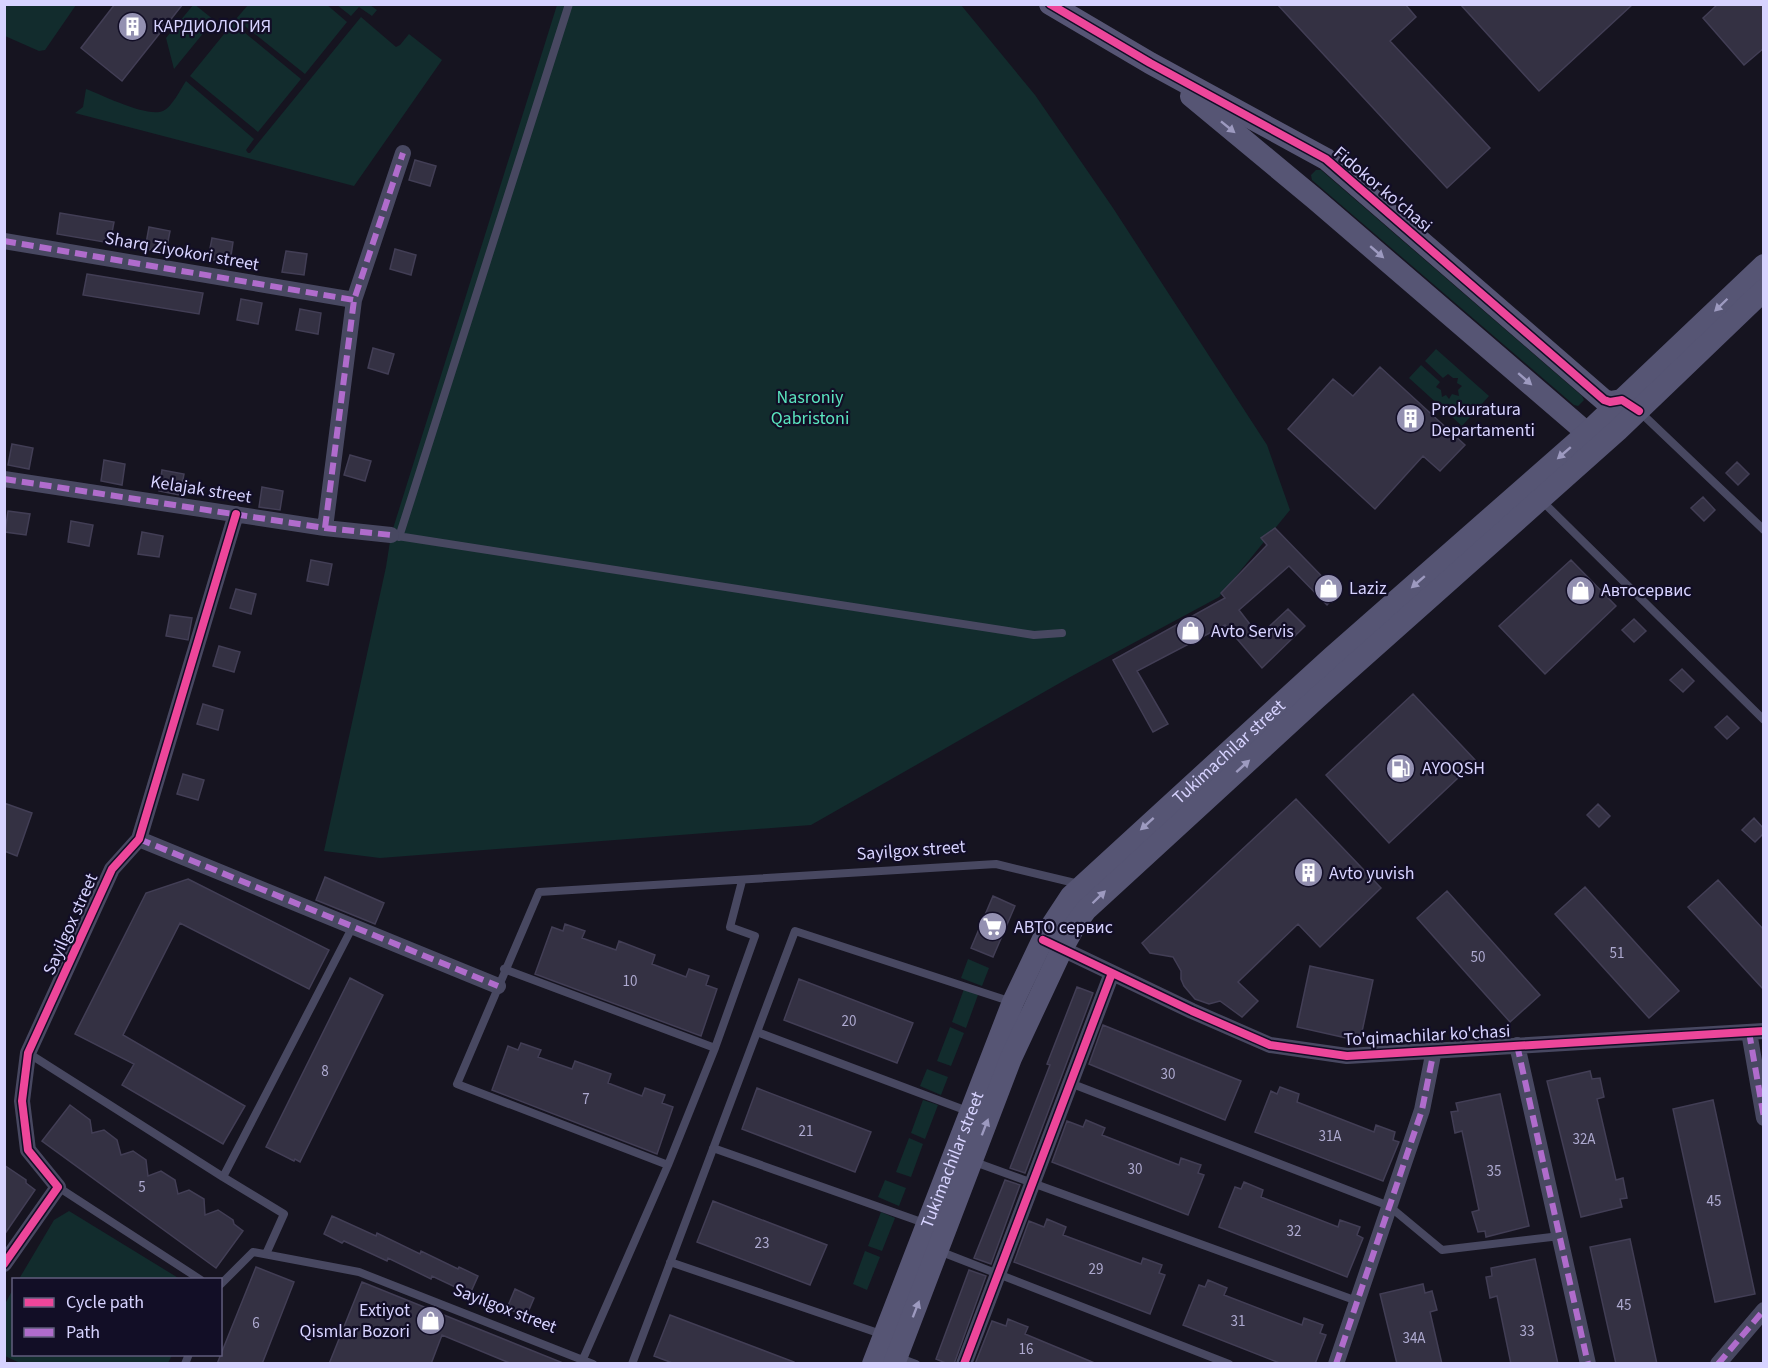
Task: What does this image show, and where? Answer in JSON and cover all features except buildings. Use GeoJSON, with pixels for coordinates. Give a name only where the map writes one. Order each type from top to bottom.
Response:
{"type":"FeatureCollection","features":[{"type":"Feature","properties":{"kind":"main road","name":"Fidokor ko'chasi"},"geometry":{"type":"LineString","coordinates":[[1050,4],[1150,63],[1326,159],[1604,400],[1630,405]]}},
{"type":"Feature","properties":{"kind":"main road","name":"Fidokor ko'chasi"},"geometry":{"type":"LineString","coordinates":[[1150,63],[1316,199],[1587,433]]}},
{"type":"Feature","properties":{"kind":"main road","name":"Tukimachilar street"},"geometry":{"type":"LineString","coordinates":[[873,1364],[1013,1002],[1052,945],[1077,922],[1095,901],[1317,698],[1618,430],[1630,405],[1764,265]]}},
{"type":"Feature","properties":{"kind":"main road","name":"Tukimachilar street"},"geometry":{"type":"LineString","coordinates":[[903,1361],[938,1251],[1052,945],[1061,909],[1081,885],[1341,649],[1587,433],[1630,405],[1764,290]]}},
{"type":"Feature","properties":{"kind":"main road"},"geometry":{"type":"LineString","coordinates":[[1587,433],[1598,436],[1618,430]]}},
{"type":"Feature","properties":{"kind":"street"},"geometry":{"type":"LineString","coordinates":[[325,528],[354,300],[403,153]]}},
{"type":"Feature","properties":{"kind":"street","name":"Sharq Ziyokori street"},"geometry":{"type":"LineString","coordinates":[[4,240],[354,300]]}},
{"type":"Feature","properties":{"kind":"street","name":"Kelajak street"},"geometry":{"type":"LineString","coordinates":[[4,480],[325,528],[395,536]]}},
{"type":"Feature","properties":{"kind":"street","name":"Sayilgox street"},"geometry":{"type":"LineString","coordinates":[[58,1187],[28,1150],[22,1101],[28,1053],[111,869],[139,839],[236,514]]}},
{"type":"Feature","properties":{"kind":"street"},"geometry":{"type":"LineString","coordinates":[[139,839],[498,986]]}},
{"type":"Feature","properties":{"kind":"street","name":"To'qimachilar ko'chasi"},"geometry":{"type":"LineString","coordinates":[[1052,945],[1270,1045],[1347,1056],[1756,1032]]}},
{"type":"Feature","properties":{"kind":"street"},"geometry":{"type":"LineString","coordinates":[[964,1364],[1112,973]]}},
{"type":"Feature","properties":{"kind":"street"},"geometry":{"type":"LineString","coordinates":[[1756,1032],[1764,1118]]}},
{"type":"Feature","properties":{"kind":"street"},"geometry":{"type":"LineString","coordinates":[[1517,1045],[1588,1364]]}},
{"type":"Feature","properties":{"kind":"street"},"geometry":{"type":"LineString","coordinates":[[1336,1364],[1422,1110],[1434,1050]]}},
{"type":"Feature","properties":{"kind":"street"},"geometry":{"type":"LineString","coordinates":[[4,1264],[58,1187]]}},
{"type":"Feature","properties":{"kind":"street"},"geometry":{"type":"LineString","coordinates":[[1718,1364],[1764,1310]]}},
{"type":"Feature","properties":{"kind":"lane"},"geometry":{"type":"LineString","coordinates":[[569,4],[395,536],[1034,635],[1062,633]]}},
{"type":"Feature","properties":{"kind":"lane"},"geometry":{"type":"LineString","coordinates":[[1630,405],[1764,530]]}},
{"type":"Feature","properties":{"kind":"lane"},"geometry":{"type":"LineString","coordinates":[[1541,500],[1764,720]]}},
{"type":"Feature","properties":{"kind":"lane","name":"Sayilgox street"},"geometry":{"type":"LineString","coordinates":[[668,1165],[457,1084],[504,969],[539,892],[996,864],[1081,885]]}},
{"type":"Feature","properties":{"kind":"lane"},"geometry":{"type":"LineString","coordinates":[[583,1359],[668,1165],[715,1048],[755,936],[730,927],[742,881]]}},
{"type":"Feature","properties":{"kind":"lane"},"geometry":{"type":"LineString","coordinates":[[223,1177],[353,927]]}},
{"type":"Feature","properties":{"kind":"lane"},"geometry":{"type":"LineString","coordinates":[[632,1364],[795,931],[1013,1002]]}},
{"type":"Feature","properties":{"kind":"lane"},"geometry":{"type":"LineString","coordinates":[[504,969],[715,1048]]}},
{"type":"Feature","properties":{"kind":"lane"},"geometry":{"type":"LineString","coordinates":[[757,1032],[970,1112]]}},
{"type":"Feature","properties":{"kind":"lane"},"geometry":{"type":"LineString","coordinates":[[28,1053],[284,1214],[266,1254],[253,1252],[222,1283]]}},
{"type":"Feature","properties":{"kind":"lane"},"geometry":{"type":"LineString","coordinates":[[1070,1083],[1389,1206],[1442,1250],[1560,1236]]}},
{"type":"Feature","properties":{"kind":"lane"},"geometry":{"type":"LineString","coordinates":[[713,1148],[927,1224]]}},
{"type":"Feature","properties":{"kind":"lane"},"geometry":{"type":"LineString","coordinates":[[972,1161],[1357,1301]]}},
{"type":"Feature","properties":{"kind":"lane","name":"Sayilgox street"},"geometry":{"type":"LineString","coordinates":[[58,1187],[198,1278]]}},
{"type":"Feature","properties":{"kind":"lane"},"geometry":{"type":"LineString","coordinates":[[938,1251],[1229,1364]]}},
{"type":"Feature","properties":{"kind":"lane","name":"Sayilgox street"},"geometry":{"type":"LineString","coordinates":[[266,1254],[359,1272],[593,1364]]}},
{"type":"Feature","properties":{"kind":"lane"},"geometry":{"type":"LineString","coordinates":[[670,1262],[884,1335]]}},
{"type":"Feature","properties":{"kind":"green space"},"geometry":{"type":"Polygon","coordinates":[[[5,4],[76,5],[45,50],[39,51],[5,36],[5,4]]]}},
{"type":"Feature","properties":{"kind":"green space"},"geometry":{"type":"Polygon","coordinates":[[[194,4],[214,20],[174,69],[166,38],[194,4]]]}},
{"type":"Feature","properties":{"kind":"green space"},"geometry":{"type":"Polygon","coordinates":[[[326,4],[347,22],[305,74],[236,19],[248,5],[326,4]]]}},
{"type":"Feature","properties":{"kind":"green space"},"geometry":{"type":"Polygon","coordinates":[[[337,5],[370,5],[377,10],[372,16],[359,7],[351,16],[337,5]]]}},
{"type":"Feature","properties":{"kind":"green space","name":"Nasroniy Qabristoni"},"geometry":{"type":"Polygon","coordinates":[[[557,5],[961,5],[1035,95],[1113,208],[1267,445],[1290,510],[1219,597],[1072,676],[811,825],[380,858],[324,851],[391,535],[557,5]]]}},
{"type":"Feature","properties":{"kind":"green space"},"geometry":{"type":"Polygon","coordinates":[[[361,17],[396,47],[409,34],[442,60],[354,186],[75,113],[83,107],[86,89],[136,109],[163,111],[173,102],[186,81],[254,139],[246,150],[250,153],[361,17]]]}},
{"type":"Feature","properties":{"kind":"green space"},"geometry":{"type":"Polygon","coordinates":[[[233,23],[301,79],[258,132],[190,76],[233,23]]]}},
{"type":"Feature","properties":{"kind":"green space"},"geometry":{"type":"Polygon","coordinates":[[[1316,170],[1321,170],[1584,400],[1578,406],[1574,405],[1312,180],[1311,175],[1316,170]]]}},
{"type":"Feature","properties":{"kind":"green space"},"geometry":{"type":"Polygon","coordinates":[[[1436,349],[1489,396],[1462,426],[1409,378],[1421,365],[1440,382],[1436,387],[1441,390],[1442,397],[1446,395],[1449,399],[1452,394],[1459,396],[1458,390],[1462,386],[1457,383],[1458,378],[1453,378],[1448,374],[1443,378],[1425,361],[1436,349]]]}},
{"type":"Feature","properties":{"kind":"green space"},"geometry":{"type":"Polygon","coordinates":[[[968,959],[989,968],[982,986],[961,978],[968,959]]]}},
{"type":"Feature","properties":{"kind":"green space"},"geometry":{"type":"Polygon","coordinates":[[[964,989],[978,995],[966,1028],[952,1022],[964,989]]]}},
{"type":"Feature","properties":{"kind":"green space"},"geometry":{"type":"Polygon","coordinates":[[[950,1027],[964,1033],[951,1066],[937,1061],[950,1027]]]}},
{"type":"Feature","properties":{"kind":"green space"},"geometry":{"type":"Polygon","coordinates":[[[927,1069],[948,1077],[941,1095],[920,1086],[927,1069]]]}},
{"type":"Feature","properties":{"kind":"green space"},"geometry":{"type":"Polygon","coordinates":[[[923,1100],[938,1105],[925,1139],[911,1133],[923,1100]]]}},
{"type":"Feature","properties":{"kind":"green space"},"geometry":{"type":"Polygon","coordinates":[[[909,1138],[923,1144],[911,1177],[896,1172],[909,1138]]]}},
{"type":"Feature","properties":{"kind":"green space"},"geometry":{"type":"Polygon","coordinates":[[[885,1180],[906,1188],[899,1206],[878,1197],[885,1180]]]}},
{"type":"Feature","properties":{"kind":"green space"},"geometry":{"type":"Polygon","coordinates":[[[69,1211],[178,1278],[20,1278],[54,1220],[69,1211]]]}},
{"type":"Feature","properties":{"kind":"green space"},"geometry":{"type":"Polygon","coordinates":[[[881,1212],[895,1218],[882,1251],[868,1246],[881,1212]]]}},
{"type":"Feature","properties":{"kind":"green space"},"geometry":{"type":"Polygon","coordinates":[[[865,1251],[880,1257],[867,1290],[853,1284],[865,1251]]]}},
{"type":"Feature","properties":{"kind":"green space"},"geometry":{"type":"Polygon","coordinates":[[[12,1291],[12,1356],[172,1356],[168,1363],[20,1363],[5,1356],[5,1304],[12,1291]]]}},
{"type":"Feature","properties":{"kind":"marked path"},"geometry":{"type":"LineString","coordinates":[[325,528],[354,300],[403,153]]}},
{"type":"Feature","properties":{"kind":"marked path"},"geometry":{"type":"LineString","coordinates":[[4,241],[354,300]]}},
{"type":"Feature","properties":{"kind":"marked path"},"geometry":{"type":"LineString","coordinates":[[4,479],[325,528],[391,535]]}},
{"type":"Feature","properties":{"kind":"marked path"},"geometry":{"type":"LineString","coordinates":[[139,839],[498,986]]}},
{"type":"Feature","properties":{"kind":"marked path"},"geometry":{"type":"LineString","coordinates":[[1749,1032],[1764,1118]]}},
{"type":"Feature","properties":{"kind":"marked path"},"geometry":{"type":"LineString","coordinates":[[1517,1045],[1588,1364]]}},
{"type":"Feature","properties":{"kind":"marked path"},"geometry":{"type":"LineString","coordinates":[[1336,1364],[1422,1110],[1434,1050]]}},
{"type":"Feature","properties":{"kind":"marked path"},"geometry":{"type":"LineString","coordinates":[[1718,1364],[1764,1310]]}},
{"type":"Feature","properties":{"kind":"cycle path"},"geometry":{"type":"LineString","coordinates":[[1050,4],[1150,63],[1326,159],[1604,400],[1610,402],[1622,400],[1639,411]]}},
{"type":"Feature","properties":{"kind":"cycle path"},"geometry":{"type":"LineString","coordinates":[[4,1264],[58,1187],[28,1150],[22,1101],[28,1053],[112,869],[139,839],[236,514]]}},
{"type":"Feature","properties":{"kind":"cycle path"},"geometry":{"type":"LineString","coordinates":[[1043,940],[1192,1011],[1270,1045],[1347,1056],[1764,1031]]}},
{"type":"Feature","properties":{"kind":"cycle path"},"geometry":{"type":"LineString","coordinates":[[964,1364],[1112,973]]}},
{"type":"Feature","properties":{"kind":"place","name":"КАРДИОЛОГИЯ"},"geometry":{"type":"Point","coordinates":[132,26]}},
{"type":"Feature","properties":{"kind":"place","name":"Prokuratura Departamenti"},"geometry":{"type":"Point","coordinates":[1410,419]}},
{"type":"Feature","properties":{"kind":"place","name":"Laziz"},"geometry":{"type":"Point","coordinates":[1328,588]}},
{"type":"Feature","properties":{"kind":"place","name":"Автосервис"},"geometry":{"type":"Point","coordinates":[1580,590]}},
{"type":"Feature","properties":{"kind":"place","name":"Avto Servis"},"geometry":{"type":"Point","coordinates":[1190,631]}},
{"type":"Feature","properties":{"kind":"place","name":"AYOQSH"},"geometry":{"type":"Point","coordinates":[1401,768]}},
{"type":"Feature","properties":{"kind":"place","name":"Avto yuvish"},"geometry":{"type":"Point","coordinates":[1308,873]}},
{"type":"Feature","properties":{"kind":"place","name":"АВТО сервис"},"geometry":{"type":"Point","coordinates":[993,927]}},
{"type":"Feature","properties":{"kind":"place","name":"Extiyot Qismlar Bozori"},"geometry":{"type":"Point","coordinates":[431,1320]}}]}
